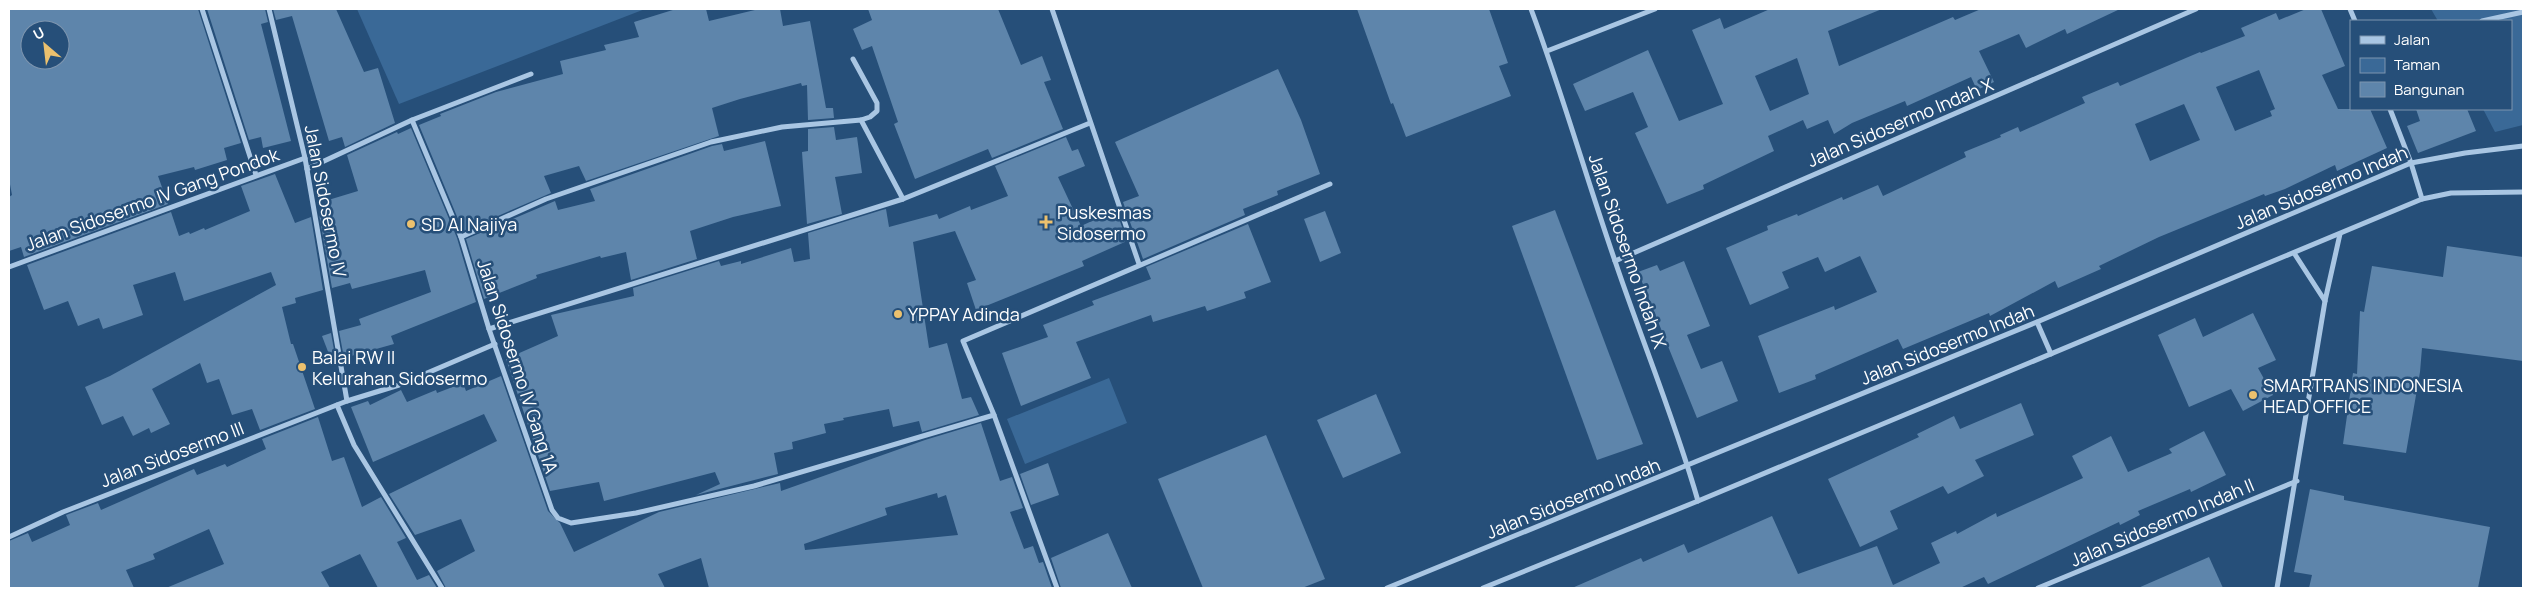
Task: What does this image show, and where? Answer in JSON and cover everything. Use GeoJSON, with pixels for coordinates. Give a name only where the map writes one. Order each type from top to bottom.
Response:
{"type":"FeatureCollection","features":[{"type":"Feature","properties":{"kind":"street"},"geometry":{"type":"LineString","coordinates":[[202,9],[256,175]]}},
{"type":"Feature","properties":{"kind":"street","name":"Jalan Sidosermo IV"},"geometry":{"type":"LineString","coordinates":[[269,9],[305,158],[346,401]]}},
{"type":"Feature","properties":{"kind":"street"},"geometry":{"type":"LineString","coordinates":[[1052,9],[1139,264]]}},
{"type":"Feature","properties":{"kind":"street","name":"Jalan Sidosermo Indah IX"},"geometry":{"type":"LineString","coordinates":[[1530,9],[1546,51],[1615,261],[1688,466],[1698,501]]}},
{"type":"Feature","properties":{"kind":"street"},"geometry":{"type":"LineString","coordinates":[[1546,51],[1655,9]]}},
{"type":"Feature","properties":{"kind":"street","name":"Jalan Sidosermo Indah X"},"geometry":{"type":"LineString","coordinates":[[1615,261],[2196,9]]}},
{"type":"Feature","properties":{"kind":"street"},"geometry":{"type":"LineString","coordinates":[[2487,20],[2523,12]]}},
{"type":"Feature","properties":{"kind":"street"},"geometry":{"type":"LineString","coordinates":[[460,236],[546,199],[711,142],[782,127],[861,120],[875,114],[877,103],[853,59]]}},
{"type":"Feature","properties":{"kind":"street","name":"Jalan Sidosermo IV Gang Pondok"},"geometry":{"type":"LineString","coordinates":[[307,169],[412,120],[531,74]]}},
{"type":"Feature","properties":{"kind":"street"},"geometry":{"type":"LineString","coordinates":[[2390,110],[2411,163],[2422,199]]}},
{"type":"Feature","properties":{"kind":"street","name":"Jalan Sidosermo IV Gang 1A"},"geometry":{"type":"LineString","coordinates":[[412,120],[460,236],[489,329],[552,510],[558,518],[571,523],[636,513],[754,486],[994,415]]}},
{"type":"Feature","properties":{"kind":"street"},"geometry":{"type":"LineString","coordinates":[[861,120],[903,199]]}},
{"type":"Feature","properties":{"kind":"street"},"geometry":{"type":"LineString","coordinates":[[489,329],[903,199],[1090,123]]}},
{"type":"Feature","properties":{"kind":"street","name":"Jalan Sidosermo Indah"},"geometry":{"type":"LineString","coordinates":[[1386,588],[2037,322],[2411,163],[2465,153],[2523,146]]}},
{"type":"Feature","properties":{"kind":"street","name":"Jalan Sidosermo IV Gang Pondok"},"geometry":{"type":"LineString","coordinates":[[9,267],[305,158]]}},
{"type":"Feature","properties":{"kind":"street"},"geometry":{"type":"LineString","coordinates":[[1057,588],[994,415],[963,341],[1139,264],[1330,184]]}},
{"type":"Feature","properties":{"kind":"street"},"geometry":{"type":"LineString","coordinates":[[1484,588],[1698,501],[2422,199],[2451,193],[2523,192]]}},
{"type":"Feature","properties":{"kind":"street"},"geometry":{"type":"LineString","coordinates":[[2277,588],[2297,480],[2325,301],[2340,234]]}},
{"type":"Feature","properties":{"kind":"street"},"geometry":{"type":"LineString","coordinates":[[2294,253],[2325,301]]}},
{"type":"Feature","properties":{"kind":"street"},"geometry":{"type":"LineString","coordinates":[[2037,322],[2051,354]]}},
{"type":"Feature","properties":{"kind":"street","name":"Jalan Sidosermo III"},"geometry":{"type":"LineString","coordinates":[[9,537],[62,512],[346,401],[399,385],[495,344]]}},
{"type":"Feature","properties":{"kind":"street"},"geometry":{"type":"LineString","coordinates":[[336,405],[354,445],[442,588]]}},
{"type":"Feature","properties":{"kind":"street","name":"Jalan Sidosermo Indah II"},"geometry":{"type":"LineString","coordinates":[[2038,588],[2297,480]]}},
{"type":"Feature","properties":{"kind":"green space"},"geometry":{"type":"Polygon","coordinates":[[[357,9],[645,9],[399,104],[357,9]]]}},
{"type":"Feature","properties":{"kind":"green space"},"geometry":{"type":"Polygon","coordinates":[[[2431,9],[2523,9],[2523,125],[2495,132],[2484,110],[2512,110],[2512,20],[2437,20],[2431,9]]]}},
{"type":"Feature","properties":{"kind":"green space"},"geometry":{"type":"Polygon","coordinates":[[[1109,378],[1127,423],[1025,464],[1007,419],[1109,378]]]}},
{"type":"Feature","properties":{"kind":"building"},"geometry":{"type":"Polygon","coordinates":[[[9,9],[198,9],[241,143],[224,148],[227,160],[195,170],[194,167],[158,176],[168,204],[24,257],[21,247],[9,251],[9,197],[12,195],[9,179],[9,9]]]}},
{"type":"Feature","properties":{"kind":"building"},"geometry":{"type":"Polygon","coordinates":[[[207,9],[265,9],[268,22],[261,24],[291,141],[263,148],[261,137],[249,140],[207,9]]]}},
{"type":"Feature","properties":{"kind":"building"},"geometry":{"type":"Polygon","coordinates":[[[273,9],[336,9],[364,72],[378,68],[395,123],[345,147],[342,137],[329,141],[292,16],[276,20],[273,9]]]}},
{"type":"Feature","properties":{"kind":"building"},"geometry":{"type":"Polygon","coordinates":[[[676,9],[706,9],[709,21],[759,9],[780,9],[783,26],[810,21],[826,108],[833,108],[834,118],[808,120],[807,85],[802,86],[801,83],[740,99],[712,108],[719,136],[586,181],[579,166],[544,176],[551,193],[463,231],[419,125],[441,116],[440,114],[496,92],[563,74],[560,61],[606,50],[604,45],[639,37],[634,22],[676,9]]]}},
{"type":"Feature","properties":{"kind":"building"},"geometry":{"type":"Polygon","coordinates":[[[868,9],[998,9],[1021,65],[1042,56],[1051,80],[1044,82],[1063,129],[992,158],[988,149],[915,179],[894,124],[898,122],[872,46],[862,50],[853,29],[872,20],[868,9]]]}},
{"type":"Feature","properties":{"kind":"building"},"geometry":{"type":"Polygon","coordinates":[[[1357,9],[1489,9],[1508,63],[1499,66],[1511,96],[1406,137],[1393,103],[1391,104],[1357,9]]]}},
{"type":"Feature","properties":{"kind":"building"},"geometry":{"type":"Polygon","coordinates":[[[1770,9],[1882,9],[1828,31],[1839,66],[1953,17],[1955,20],[1981,9],[2120,9],[2067,34],[2065,29],[2026,48],[2019,34],[1979,51],[1994,82],[1977,90],[1971,77],[1907,106],[1905,101],[1852,123],[1834,134],[1828,120],[1807,129],[1803,120],[1768,136],[1774,151],[1703,185],[1704,189],[1667,204],[1635,133],[1648,127],[1633,92],[1585,111],[1573,84],[1648,50],[1679,121],[1723,104],[1692,30],[1720,18],[1724,29],[1770,9]],[[1797,58],[1755,76],[1770,111],[1809,94],[1797,58]]]}},
{"type":"Feature","properties":{"kind":"building"},"geometry":{"type":"Polygon","coordinates":[[[2306,9],[2321,9],[2345,66],[2322,75],[2338,109],[2370,110],[2387,148],[2337,171],[2335,165],[2285,189],[2265,196],[2264,194],[2159,237],[2099,266],[2101,269],[2058,288],[2055,281],[1990,316],[1989,313],[1903,349],[1898,339],[1815,375],[1816,379],[1779,393],[1758,336],[1834,306],[1835,310],[1877,292],[1860,256],[1825,272],[1818,257],[1782,272],[1789,288],[1750,305],[1726,248],[1768,230],[1767,226],[1797,214],[1798,216],[1842,197],[1843,200],[1878,185],[1883,196],[1966,157],[1964,152],[2001,137],[2000,135],[2018,127],[2020,132],[2085,103],[2082,97],[2118,82],[2120,86],[2200,52],[2245,36],[2241,28],[2276,13],[2279,20],[2306,9]],[[2259,70],[2216,87],[2235,131],[2272,116],[2270,111],[2275,109],[2259,70]],[[2184,104],[2135,124],[2150,161],[2200,140],[2184,104]]]}},
{"type":"Feature","properties":{"kind":"building"},"geometry":{"type":"Polygon","coordinates":[[[1278,69],[1301,120],[1320,174],[1277,191],[1278,195],[1243,209],[1245,215],[1143,259],[1123,202],[1139,196],[1115,142],[1278,69]]]}},
{"type":"Feature","properties":{"kind":"building"},"geometry":{"type":"Polygon","coordinates":[[[2416,110],[2467,110],[2476,131],[2418,153],[2407,126],[2420,121],[2416,110]]]}},
{"type":"Feature","properties":{"kind":"building"},"geometry":{"type":"Polygon","coordinates":[[[834,127],[836,140],[857,137],[862,173],[835,177],[842,214],[807,224],[802,152],[808,151],[808,129],[834,127]]]}},
{"type":"Feature","properties":{"kind":"building"},"geometry":{"type":"Polygon","coordinates":[[[411,128],[457,238],[476,302],[391,336],[394,344],[344,358],[339,331],[361,325],[359,319],[431,292],[425,270],[352,289],[350,283],[332,288],[319,214],[328,210],[325,201],[358,191],[347,155],[397,132],[398,134],[411,128]]]}},
{"type":"Feature","properties":{"kind":"building"},"geometry":{"type":"Polygon","coordinates":[[[1066,137],[1072,151],[1078,149],[1085,166],[1058,177],[1081,226],[1116,210],[1127,241],[1082,261],[1084,266],[976,310],[967,283],[976,280],[955,231],[913,242],[929,348],[947,343],[962,399],[971,397],[979,415],[922,432],[919,421],[893,427],[889,409],[843,418],[844,420],[824,424],[826,433],[792,442],[793,449],[774,453],[778,474],[696,495],[720,484],[715,472],[604,501],[599,482],[550,491],[506,359],[558,336],[551,315],[634,296],[633,288],[719,261],[721,266],[741,261],[741,264],[791,248],[794,262],[810,259],[808,233],[886,209],[889,227],[937,214],[939,219],[970,206],[971,210],[1008,196],[995,166],[1066,137]]]}},
{"type":"Feature","properties":{"kind":"building"},"geometry":{"type":"Polygon","coordinates":[[[765,141],[781,206],[733,217],[690,231],[697,259],[631,280],[626,252],[601,258],[600,256],[536,275],[537,278],[484,299],[466,239],[555,201],[558,210],[595,201],[590,189],[712,146],[722,144],[724,151],[765,141]]]}},
{"type":"Feature","properties":{"kind":"building"},"geometry":{"type":"Polygon","coordinates":[[[275,174],[295,223],[311,217],[323,290],[295,298],[296,303],[282,307],[291,344],[293,344],[315,409],[260,430],[252,409],[232,415],[219,379],[207,383],[200,363],[152,389],[170,424],[151,433],[149,428],[133,436],[123,416],[102,425],[85,387],[110,376],[276,285],[271,272],[184,301],[175,272],[133,285],[143,315],[103,329],[99,318],[78,326],[68,301],[44,310],[27,265],[171,212],[179,236],[204,228],[205,230],[250,211],[241,186],[275,174]]]}},
{"type":"Feature","properties":{"kind":"building"},"geometry":{"type":"Polygon","coordinates":[[[1555,210],[1643,444],[1597,460],[1512,226],[1555,210]]]}},
{"type":"Feature","properties":{"kind":"building"},"geometry":{"type":"Polygon","coordinates":[[[1325,211],[1341,253],[1320,262],[1304,219],[1325,211]]]}},
{"type":"Feature","properties":{"kind":"building"},"geometry":{"type":"Polygon","coordinates":[[[1248,224],[1271,282],[1244,292],[1246,298],[1207,311],[1205,306],[1153,322],[1151,315],[1076,342],[1091,378],[1021,406],[1002,353],[1048,337],[1043,325],[1094,305],[1092,301],[1151,279],[1146,267],[1248,224]]]}},
{"type":"Feature","properties":{"kind":"building"},"geometry":{"type":"Polygon","coordinates":[[[2447,246],[2523,257],[2523,361],[2422,348],[2420,372],[2406,453],[2343,444],[2353,373],[2357,374],[2360,311],[2364,312],[2372,266],[2443,277],[2447,246]]]}},
{"type":"Feature","properties":{"kind":"building"},"geometry":{"type":"Polygon","coordinates":[[[1684,261],[1710,326],[1687,335],[1701,369],[1722,361],[1738,401],[1697,418],[1638,272],[1657,265],[1660,271],[1684,261]]]}},
{"type":"Feature","properties":{"kind":"building"},"geometry":{"type":"Polygon","coordinates":[[[2253,313],[2276,360],[2258,368],[2273,395],[2243,411],[2231,389],[2189,407],[2158,335],[2195,318],[2203,337],[2253,313]]]}},
{"type":"Feature","properties":{"kind":"building"},"geometry":{"type":"Polygon","coordinates":[[[331,333],[336,361],[332,362],[322,336],[331,333]]]}},
{"type":"Feature","properties":{"kind":"building"},"geometry":{"type":"Polygon","coordinates":[[[501,376],[548,511],[560,523],[574,552],[659,512],[780,483],[781,491],[925,440],[981,423],[1000,481],[1012,477],[1023,508],[1010,512],[1024,549],[1033,546],[1039,563],[1043,562],[1052,588],[709,588],[701,558],[658,574],[665,588],[446,588],[437,571],[475,551],[461,519],[415,535],[389,494],[497,441],[484,414],[373,462],[351,407],[368,401],[370,405],[401,390],[407,402],[436,390],[437,393],[463,383],[466,391],[501,376]],[[937,493],[885,508],[887,515],[804,544],[805,550],[958,535],[946,495],[938,498],[937,493]]]}},
{"type":"Feature","properties":{"kind":"building"},"geometry":{"type":"Polygon","coordinates":[[[1376,394],[1401,453],[1343,478],[1317,420],[1376,394]]]}},
{"type":"Feature","properties":{"kind":"building"},"geometry":{"type":"Polygon","coordinates":[[[2021,403],[2034,435],[1975,460],[1984,476],[1948,494],[1943,486],[1890,511],[1898,529],[1860,547],[1828,479],[1919,437],[1917,434],[1954,416],[1960,429],[2021,403]]]}},
{"type":"Feature","properties":{"kind":"building"},"geometry":{"type":"Polygon","coordinates":[[[318,417],[332,461],[344,457],[362,507],[381,497],[406,538],[397,542],[417,580],[429,575],[437,588],[378,588],[360,554],[321,572],[330,588],[166,588],[224,564],[209,529],[153,554],[155,559],[126,570],[134,588],[9,588],[9,541],[28,533],[32,542],[70,525],[66,515],[98,503],[101,510],[194,469],[197,475],[225,464],[227,467],[266,449],[262,439],[318,417]]]}},
{"type":"Feature","properties":{"kind":"building"},"geometry":{"type":"Polygon","coordinates":[[[2204,431],[2226,475],[2191,492],[2190,489],[2138,511],[2140,515],[2120,525],[2119,522],[1988,584],[1984,577],[1960,588],[1572,588],[1641,558],[1643,562],[1684,544],[1688,553],[1772,516],[1798,574],[1877,546],[1893,585],[1940,563],[1931,543],[1956,531],[1957,534],[1996,513],[1997,517],[2083,478],[2072,456],[2111,436],[2128,472],[2172,453],[2169,449],[2204,431]]]}},
{"type":"Feature","properties":{"kind":"building"},"geometry":{"type":"Polygon","coordinates":[[[1266,435],[1325,579],[1302,588],[1203,588],[1158,479],[1266,435]]]}},
{"type":"Feature","properties":{"kind":"building"},"geometry":{"type":"Polygon","coordinates":[[[1048,463],[1059,495],[1031,505],[1020,474],[1048,463]]]}},
{"type":"Feature","properties":{"kind":"building"},"geometry":{"type":"Polygon","coordinates":[[[2310,489],[2344,496],[2344,500],[2490,527],[2478,588],[2309,588],[2312,575],[2294,572],[2310,489]]]}},
{"type":"Feature","properties":{"kind":"building"},"geometry":{"type":"Polygon","coordinates":[[[1108,533],[1132,588],[1061,588],[1051,558],[1108,533]]]}},
{"type":"Feature","properties":{"kind":"building"},"geometry":{"type":"Polygon","coordinates":[[[2209,557],[2223,588],[2138,588],[2209,557]]]}},
{"type":"Feature","properties":{"kind":"place","name":"Puskesmas Sidosermo"},"geometry":{"type":"Point","coordinates":[1046,222]}},
{"type":"Feature","properties":{"kind":"place","name":"SD Al Najiya"},"geometry":{"type":"Point","coordinates":[411,224]}},
{"type":"Feature","properties":{"kind":"place","name":"YPPAY Adinda"},"geometry":{"type":"Point","coordinates":[898,314]}},
{"type":"Feature","properties":{"kind":"place","name":"Balai RW II Kelurahan Sidosermo"},"geometry":{"type":"Point","coordinates":[302,367]}},
{"type":"Feature","properties":{"kind":"place","name":"SMARTRANS INDONESIA HEAD OFFICE"},"geometry":{"type":"Point","coordinates":[2253,395]}}]}
